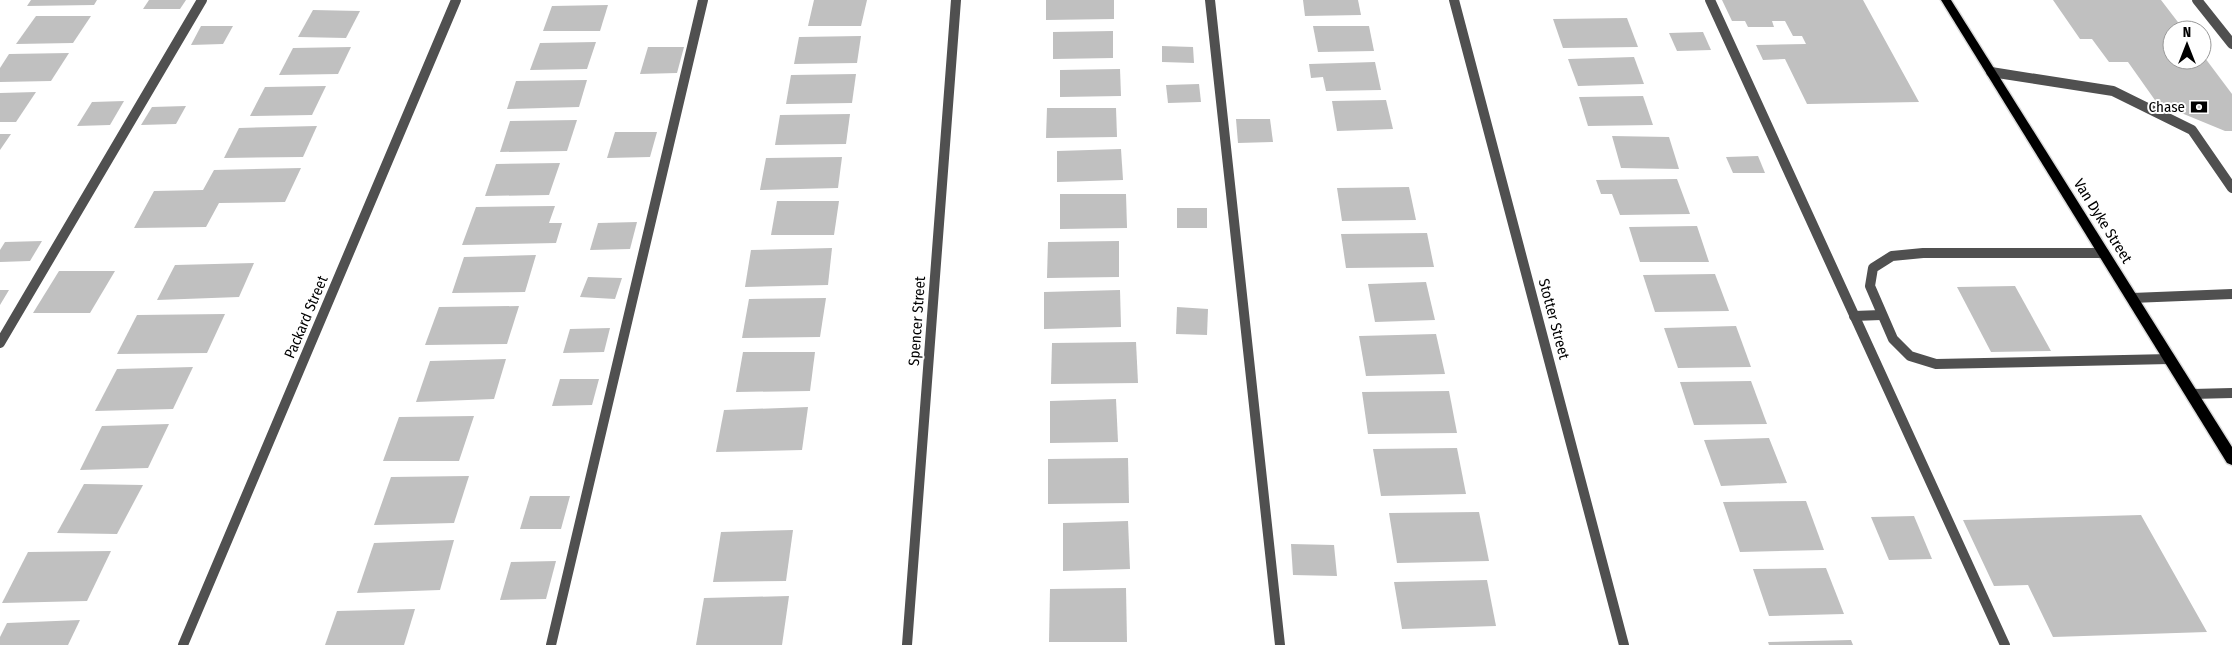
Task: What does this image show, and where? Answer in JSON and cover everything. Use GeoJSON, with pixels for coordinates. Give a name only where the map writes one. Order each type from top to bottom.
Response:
{"type":"FeatureCollection","features":[{"type":"Feature","properties":{"kind":"main road","name":"Van Dyke Street"},"geometry":{"type":"LineString","coordinates":[[1946,0],[2232,459]]}},
{"type":"Feature","properties":{"kind":"street"},"geometry":{"type":"LineString","coordinates":[[0,344],[202,0]]}},
{"type":"Feature","properties":{"kind":"street","name":"Packard Street"},"geometry":{"type":"LineString","coordinates":[[183,645],[456,0]]}},
{"type":"Feature","properties":{"kind":"street"},"geometry":{"type":"LineString","coordinates":[[551,645],[703,0]]}},
{"type":"Feature","properties":{"kind":"street","name":"Spencer Street"},"geometry":{"type":"LineString","coordinates":[[907,645],[956,0]]}},
{"type":"Feature","properties":{"kind":"street"},"geometry":{"type":"LineString","coordinates":[[1210,0],[1280,645]]}},
{"type":"Feature","properties":{"kind":"street","name":"Stotter Street"},"geometry":{"type":"LineString","coordinates":[[1454,0],[1624,645]]}},
{"type":"Feature","properties":{"kind":"street"},"geometry":{"type":"LineString","coordinates":[[1710,0],[2005,645]]}},
{"type":"Feature","properties":{"kind":"street"},"geometry":{"type":"LineString","coordinates":[[2197,0],[2232,44]]}},
{"type":"Feature","properties":{"kind":"street"},"geometry":{"type":"LineString","coordinates":[[1991,72],[2113,91],[2192,130],[2232,188]]}},
{"type":"Feature","properties":{"kind":"street"},"geometry":{"type":"LineString","coordinates":[[2104,253],[1923,253],[1892,256],[1873,268],[1870,286],[1892,339],[1910,356],[1936,364],[2170,359]]}},
{"type":"Feature","properties":{"kind":"street"},"geometry":{"type":"LineString","coordinates":[[2132,298],[2232,294]]}},
{"type":"Feature","properties":{"kind":"street"},"geometry":{"type":"LineString","coordinates":[[1854,316],[1881,315]]}},
{"type":"Feature","properties":{"kind":"street"},"geometry":{"type":"LineString","coordinates":[[2192,394],[2232,393]]}},
{"type":"Feature","properties":{"kind":"building"},"geometry":{"type":"Polygon","coordinates":[[[31,0],[97,0],[94,5],[27,6],[31,0]]]}},
{"type":"Feature","properties":{"kind":"building"},"geometry":{"type":"Polygon","coordinates":[[[149,0],[186,0],[180,9],[143,9],[149,0]]]}},
{"type":"Feature","properties":{"kind":"building"},"geometry":{"type":"Polygon","coordinates":[[[814,0],[867,0],[861,26],[808,26],[814,0]]]}},
{"type":"Feature","properties":{"kind":"building"},"geometry":{"type":"Polygon","coordinates":[[[1046,0],[1114,0],[1114,19],[1046,20],[1046,0]]]}},
{"type":"Feature","properties":{"kind":"building"},"geometry":{"type":"Polygon","coordinates":[[[1303,0],[1358,0],[1361,15],[1305,16],[1303,0]]]}},
{"type":"Feature","properties":{"kind":"building"},"geometry":{"type":"Polygon","coordinates":[[[1722,0],[1863,0],[1919,102],[1807,104],[1785,59],[1763,60],[1756,45],[1806,44],[1802,36],[1793,36],[1785,21],[1772,21],[1774,27],[1748,27],[1745,21],[1732,21],[1722,0]]]}},
{"type":"Feature","properties":{"kind":"building"},"geometry":{"type":"Polygon","coordinates":[[[2053,0],[2161,0],[2176,20],[2162,20],[2162,70],[2212,70],[2212,67],[2232,94],[2232,131],[2225,131],[2157,103],[2128,62],[2109,62],[2092,39],[2080,39],[2053,0]]]}},
{"type":"Feature","properties":{"kind":"building"},"geometry":{"type":"Polygon","coordinates":[[[608,5],[600,31],[543,31],[552,6],[608,5]]]}},
{"type":"Feature","properties":{"kind":"building"},"geometry":{"type":"Polygon","coordinates":[[[313,10],[360,11],[346,38],[298,37],[313,10]]]}},
{"type":"Feature","properties":{"kind":"building"},"geometry":{"type":"Polygon","coordinates":[[[36,16],[91,16],[73,43],[16,44],[36,16]]]}},
{"type":"Feature","properties":{"kind":"building"},"geometry":{"type":"Polygon","coordinates":[[[1627,18],[1638,47],[1563,48],[1553,19],[1627,18]]]}},
{"type":"Feature","properties":{"kind":"building"},"geometry":{"type":"Polygon","coordinates":[[[201,26],[233,26],[223,44],[191,45],[201,26]]]}},
{"type":"Feature","properties":{"kind":"building"},"geometry":{"type":"Polygon","coordinates":[[[1313,26],[1369,26],[1374,51],[1318,52],[1313,26]]]}},
{"type":"Feature","properties":{"kind":"building"},"geometry":{"type":"Polygon","coordinates":[[[1113,31],[1113,58],[1053,59],[1053,32],[1113,31]]]}},
{"type":"Feature","properties":{"kind":"building"},"geometry":{"type":"Polygon","coordinates":[[[1703,32],[1711,50],[1677,51],[1669,33],[1703,32]]]}},
{"type":"Feature","properties":{"kind":"building"},"geometry":{"type":"Polygon","coordinates":[[[861,36],[857,63],[794,64],[799,37],[861,36]]]}},
{"type":"Feature","properties":{"kind":"building"},"geometry":{"type":"Polygon","coordinates":[[[596,42],[587,69],[530,70],[540,43],[596,42]]]}},
{"type":"Feature","properties":{"kind":"building"},"geometry":{"type":"Polygon","coordinates":[[[1162,46],[1193,47],[1194,63],[1162,62],[1162,46]]]}},
{"type":"Feature","properties":{"kind":"building"},"geometry":{"type":"Polygon","coordinates":[[[351,47],[338,74],[279,75],[293,48],[351,47]]]}},
{"type":"Feature","properties":{"kind":"building"},"geometry":{"type":"Polygon","coordinates":[[[648,47],[684,47],[677,73],[640,74],[648,47]]]}},
{"type":"Feature","properties":{"kind":"building"},"geometry":{"type":"Polygon","coordinates":[[[69,53],[51,81],[0,82],[0,68],[9,54],[69,53]]]}},
{"type":"Feature","properties":{"kind":"building"},"geometry":{"type":"Polygon","coordinates":[[[1634,57],[1644,84],[1578,86],[1568,59],[1634,57]]]}},
{"type":"Feature","properties":{"kind":"building"},"geometry":{"type":"Polygon","coordinates":[[[1375,62],[1381,90],[1326,91],[1323,77],[1311,78],[1309,64],[1375,62]]]}},
{"type":"Feature","properties":{"kind":"building"},"geometry":{"type":"Polygon","coordinates":[[[1120,69],[1121,96],[1060,97],[1060,70],[1120,69]]]}},
{"type":"Feature","properties":{"kind":"building"},"geometry":{"type":"Polygon","coordinates":[[[856,74],[852,103],[786,104],[791,75],[856,74]]]}},
{"type":"Feature","properties":{"kind":"building"},"geometry":{"type":"Polygon","coordinates":[[[587,80],[579,107],[507,109],[516,81],[587,80]]]}},
{"type":"Feature","properties":{"kind":"building"},"geometry":{"type":"Polygon","coordinates":[[[1199,84],[1201,102],[1168,103],[1166,85],[1199,84]]]}},
{"type":"Feature","properties":{"kind":"building"},"geometry":{"type":"Polygon","coordinates":[[[326,86],[312,115],[250,116],[265,87],[326,86]]]}},
{"type":"Feature","properties":{"kind":"building"},"geometry":{"type":"Polygon","coordinates":[[[36,92],[16,122],[0,122],[0,93],[36,92]]]}},
{"type":"Feature","properties":{"kind":"building"},"geometry":{"type":"Polygon","coordinates":[[[1643,96],[1653,125],[1588,126],[1579,97],[1643,96]]]}},
{"type":"Feature","properties":{"kind":"building"},"geometry":{"type":"Polygon","coordinates":[[[1386,100],[1393,129],[1337,131],[1332,101],[1386,100]]]}},
{"type":"Feature","properties":{"kind":"building"},"geometry":{"type":"Polygon","coordinates":[[[124,101],[110,125],[77,126],[92,102],[124,101]]]}},
{"type":"Feature","properties":{"kind":"building"},"geometry":{"type":"Polygon","coordinates":[[[186,106],[176,124],[141,125],[152,107],[186,106]]]}},
{"type":"Feature","properties":{"kind":"building"},"geometry":{"type":"Polygon","coordinates":[[[1047,108],[1116,108],[1117,137],[1046,138],[1047,108]]]}},
{"type":"Feature","properties":{"kind":"building"},"geometry":{"type":"Polygon","coordinates":[[[850,114],[846,144],[775,145],[780,115],[850,114]]]}},
{"type":"Feature","properties":{"kind":"building"},"geometry":{"type":"Polygon","coordinates":[[[1236,119],[1270,119],[1273,142],[1238,143],[1236,119]]]}},
{"type":"Feature","properties":{"kind":"building"},"geometry":{"type":"Polygon","coordinates":[[[577,120],[567,151],[500,152],[510,121],[577,120]]]}},
{"type":"Feature","properties":{"kind":"building"},"geometry":{"type":"Polygon","coordinates":[[[317,126],[303,157],[224,158],[239,128],[317,126]]]}},
{"type":"Feature","properties":{"kind":"building"},"geometry":{"type":"Polygon","coordinates":[[[615,132],[657,132],[650,157],[607,158],[615,132]]]}},
{"type":"Feature","properties":{"kind":"building"},"geometry":{"type":"Polygon","coordinates":[[[0,134],[11,134],[0,150],[0,134]]]}},
{"type":"Feature","properties":{"kind":"building"},"geometry":{"type":"Polygon","coordinates":[[[1612,136],[1669,137],[1679,169],[1621,168],[1612,136]]]}},
{"type":"Feature","properties":{"kind":"building"},"geometry":{"type":"Polygon","coordinates":[[[1121,149],[1123,180],[1057,182],[1057,151],[1121,149]]]}},
{"type":"Feature","properties":{"kind":"building"},"geometry":{"type":"Polygon","coordinates":[[[1758,156],[1765,173],[1733,173],[1726,157],[1758,156]]]}},
{"type":"Feature","properties":{"kind":"building"},"geometry":{"type":"Polygon","coordinates":[[[842,157],[838,188],[760,190],[766,158],[842,157]]]}},
{"type":"Feature","properties":{"kind":"building"},"geometry":{"type":"Polygon","coordinates":[[[560,163],[549,195],[485,196],[496,164],[560,163]]]}},
{"type":"Feature","properties":{"kind":"building"},"geometry":{"type":"Polygon","coordinates":[[[301,168],[285,202],[219,203],[206,227],[134,228],[154,191],[203,190],[214,170],[301,168]]]}},
{"type":"Feature","properties":{"kind":"building"},"geometry":{"type":"Polygon","coordinates":[[[1677,179],[1690,214],[1620,215],[1612,194],[1601,194],[1596,180],[1677,179]]]}},
{"type":"Feature","properties":{"kind":"building"},"geometry":{"type":"Polygon","coordinates":[[[1409,187],[1416,220],[1342,221],[1337,188],[1409,187]]]}},
{"type":"Feature","properties":{"kind":"building"},"geometry":{"type":"Polygon","coordinates":[[[1060,194],[1126,194],[1127,228],[1060,229],[1060,194]]]}},
{"type":"Feature","properties":{"kind":"building"},"geometry":{"type":"Polygon","coordinates":[[[777,201],[839,201],[834,235],[771,235],[777,201]]]}},
{"type":"Feature","properties":{"kind":"building"},"geometry":{"type":"Polygon","coordinates":[[[555,206],[549,223],[562,223],[556,243],[462,245],[476,207],[555,206]]]}},
{"type":"Feature","properties":{"kind":"building"},"geometry":{"type":"Polygon","coordinates":[[[1177,208],[1207,208],[1207,228],[1177,228],[1177,208]]]}},
{"type":"Feature","properties":{"kind":"building"},"geometry":{"type":"Polygon","coordinates":[[[637,222],[630,249],[590,250],[598,223],[637,222]]]}},
{"type":"Feature","properties":{"kind":"building"},"geometry":{"type":"Polygon","coordinates":[[[1697,226],[1709,262],[1640,262],[1629,227],[1697,226]]]}},
{"type":"Feature","properties":{"kind":"building"},"geometry":{"type":"Polygon","coordinates":[[[1427,233],[1434,267],[1346,268],[1341,234],[1427,233]]]}},
{"type":"Feature","properties":{"kind":"building"},"geometry":{"type":"Polygon","coordinates":[[[42,241],[30,261],[0,262],[0,250],[5,242],[42,241]]]}},
{"type":"Feature","properties":{"kind":"building"},"geometry":{"type":"Polygon","coordinates":[[[1119,241],[1119,277],[1047,278],[1048,242],[1119,241]]]}},
{"type":"Feature","properties":{"kind":"building"},"geometry":{"type":"Polygon","coordinates":[[[832,248],[828,285],[745,287],[751,250],[832,248]]]}},
{"type":"Feature","properties":{"kind":"building"},"geometry":{"type":"Polygon","coordinates":[[[536,255],[525,292],[452,293],[464,257],[536,255]]]}},
{"type":"Feature","properties":{"kind":"building"},"geometry":{"type":"Polygon","coordinates":[[[254,263],[239,297],[157,300],[175,265],[254,263]]]}},
{"type":"Feature","properties":{"kind":"building"},"geometry":{"type":"Polygon","coordinates":[[[59,271],[115,271],[90,313],[33,313],[59,271]]]}},
{"type":"Feature","properties":{"kind":"building"},"geometry":{"type":"Polygon","coordinates":[[[1715,274],[1729,311],[1655,312],[1643,275],[1715,274]]]}},
{"type":"Feature","properties":{"kind":"building"},"geometry":{"type":"Polygon","coordinates":[[[588,277],[622,278],[615,299],[580,297],[588,277]]]}},
{"type":"Feature","properties":{"kind":"building"},"geometry":{"type":"Polygon","coordinates":[[[1426,282],[1435,320],[1375,322],[1368,284],[1426,282]]]}},
{"type":"Feature","properties":{"kind":"building"},"geometry":{"type":"Polygon","coordinates":[[[2015,286],[2051,351],[1991,352],[1957,287],[2015,286]]]}},
{"type":"Feature","properties":{"kind":"building"},"geometry":{"type":"Polygon","coordinates":[[[0,290],[9,290],[0,305],[0,290]]]}},
{"type":"Feature","properties":{"kind":"building"},"geometry":{"type":"Polygon","coordinates":[[[1120,290],[1121,327],[1044,329],[1044,292],[1120,290]]]}},
{"type":"Feature","properties":{"kind":"building"},"geometry":{"type":"Polygon","coordinates":[[[826,298],[820,337],[742,338],[749,299],[826,298]]]}},
{"type":"Feature","properties":{"kind":"building"},"geometry":{"type":"Polygon","coordinates":[[[519,306],[507,344],[425,345],[439,307],[519,306]]]}},
{"type":"Feature","properties":{"kind":"building"},"geometry":{"type":"Polygon","coordinates":[[[1177,307],[1208,309],[1207,335],[1176,334],[1177,307]]]}},
{"type":"Feature","properties":{"kind":"building"},"geometry":{"type":"Polygon","coordinates":[[[225,314],[207,353],[117,354],[137,315],[225,314]]]}},
{"type":"Feature","properties":{"kind":"building"},"geometry":{"type":"Polygon","coordinates":[[[1736,326],[1751,367],[1678,368],[1664,328],[1736,326]]]}},
{"type":"Feature","properties":{"kind":"building"},"geometry":{"type":"Polygon","coordinates":[[[610,328],[604,352],[563,353],[570,329],[610,328]]]}},
{"type":"Feature","properties":{"kind":"building"},"geometry":{"type":"Polygon","coordinates":[[[1436,334],[1445,374],[1366,376],[1359,336],[1436,334]]]}},
{"type":"Feature","properties":{"kind":"building"},"geometry":{"type":"Polygon","coordinates":[[[1136,342],[1138,383],[1051,384],[1052,343],[1136,342]]]}},
{"type":"Feature","properties":{"kind":"building"},"geometry":{"type":"Polygon","coordinates":[[[743,352],[815,352],[810,391],[736,392],[743,352]]]}},
{"type":"Feature","properties":{"kind":"building"},"geometry":{"type":"Polygon","coordinates":[[[506,359],[494,399],[416,402],[430,361],[506,359]]]}},
{"type":"Feature","properties":{"kind":"building"},"geometry":{"type":"Polygon","coordinates":[[[193,367],[173,409],[95,411],[117,369],[193,367]]]}},
{"type":"Feature","properties":{"kind":"building"},"geometry":{"type":"Polygon","coordinates":[[[560,379],[599,379],[592,405],[552,406],[560,379]]]}},
{"type":"Feature","properties":{"kind":"building"},"geometry":{"type":"Polygon","coordinates":[[[1751,381],[1767,424],[1694,425],[1680,382],[1751,381]]]}},
{"type":"Feature","properties":{"kind":"building"},"geometry":{"type":"Polygon","coordinates":[[[1449,391],[1457,433],[1368,434],[1362,392],[1449,391]]]}},
{"type":"Feature","properties":{"kind":"building"},"geometry":{"type":"Polygon","coordinates":[[[1116,399],[1118,442],[1050,443],[1050,401],[1116,399]]]}},
{"type":"Feature","properties":{"kind":"building"},"geometry":{"type":"Polygon","coordinates":[[[808,407],[802,450],[716,452],[724,410],[808,407]]]}},
{"type":"Feature","properties":{"kind":"building"},"geometry":{"type":"Polygon","coordinates":[[[474,416],[459,461],[383,461],[399,417],[474,416]]]}},
{"type":"Feature","properties":{"kind":"building"},"geometry":{"type":"Polygon","coordinates":[[[169,424],[148,468],[80,470],[102,426],[169,424]]]}},
{"type":"Feature","properties":{"kind":"building"},"geometry":{"type":"Polygon","coordinates":[[[1769,438],[1787,483],[1721,486],[1704,440],[1769,438]]]}},
{"type":"Feature","properties":{"kind":"building"},"geometry":{"type":"Polygon","coordinates":[[[1457,448],[1466,494],[1381,496],[1373,449],[1457,448]]]}},
{"type":"Feature","properties":{"kind":"building"},"geometry":{"type":"Polygon","coordinates":[[[1128,458],[1129,503],[1048,504],[1048,459],[1128,458]]]}},
{"type":"Feature","properties":{"kind":"building"},"geometry":{"type":"Polygon","coordinates":[[[469,476],[454,523],[374,525],[391,477],[469,476]]]}},
{"type":"Feature","properties":{"kind":"building"},"geometry":{"type":"Polygon","coordinates":[[[84,484],[143,485],[117,534],[57,533],[84,484]]]}},
{"type":"Feature","properties":{"kind":"building"},"geometry":{"type":"Polygon","coordinates":[[[530,496],[570,496],[561,529],[520,529],[530,496]]]}},
{"type":"Feature","properties":{"kind":"building"},"geometry":{"type":"Polygon","coordinates":[[[1806,501],[1824,550],[1740,552],[1723,502],[1806,501]]]}},
{"type":"Feature","properties":{"kind":"building"},"geometry":{"type":"Polygon","coordinates":[[[1479,512],[1489,561],[1397,563],[1389,513],[1479,512]]]}},
{"type":"Feature","properties":{"kind":"building"},"geometry":{"type":"Polygon","coordinates":[[[2141,515],[2207,632],[2053,637],[2028,585],[1994,586],[1963,520],[2141,515]]]}},
{"type":"Feature","properties":{"kind":"building"},"geometry":{"type":"Polygon","coordinates":[[[1914,516],[1932,559],[1889,560],[1871,517],[1914,516]]]}},
{"type":"Feature","properties":{"kind":"building"},"geometry":{"type":"Polygon","coordinates":[[[1128,521],[1130,569],[1063,571],[1063,523],[1128,521]]]}},
{"type":"Feature","properties":{"kind":"building"},"geometry":{"type":"Polygon","coordinates":[[[793,530],[786,581],[713,582],[721,532],[793,530]]]}},
{"type":"Feature","properties":{"kind":"building"},"geometry":{"type":"Polygon","coordinates":[[[454,540],[440,590],[357,593],[374,543],[454,540]]]}},
{"type":"Feature","properties":{"kind":"building"},"geometry":{"type":"Polygon","coordinates":[[[1291,544],[1334,545],[1337,576],[1293,575],[1291,544]]]}},
{"type":"Feature","properties":{"kind":"building"},"geometry":{"type":"Polygon","coordinates":[[[111,551],[87,601],[2,603],[28,552],[111,551]]]}},
{"type":"Feature","properties":{"kind":"building"},"geometry":{"type":"Polygon","coordinates":[[[556,561],[546,599],[500,600],[511,562],[556,561]]]}},
{"type":"Feature","properties":{"kind":"building"},"geometry":{"type":"Polygon","coordinates":[[[1826,568],[1844,614],[1769,616],[1753,569],[1826,568]]]}},
{"type":"Feature","properties":{"kind":"building"},"geometry":{"type":"Polygon","coordinates":[[[1487,580],[1496,626],[1402,629],[1394,582],[1487,580]]]}},
{"type":"Feature","properties":{"kind":"building"},"geometry":{"type":"Polygon","coordinates":[[[1126,588],[1127,642],[1049,642],[1050,589],[1126,588]]]}},
{"type":"Feature","properties":{"kind":"building"},"geometry":{"type":"Polygon","coordinates":[[[789,596],[782,645],[696,645],[704,598],[789,596]]]}},
{"type":"Feature","properties":{"kind":"building"},"geometry":{"type":"Polygon","coordinates":[[[415,609],[404,645],[325,645],[337,611],[415,609]]]}},
{"type":"Feature","properties":{"kind":"building"},"geometry":{"type":"Polygon","coordinates":[[[80,620],[68,645],[0,645],[0,637],[7,623],[80,620]]]}},
{"type":"Feature","properties":{"kind":"building"},"geometry":{"type":"Polygon","coordinates":[[[1851,640],[1853,645],[1769,645],[1768,642],[1851,640]]]}},
{"type":"Feature","properties":{"kind":"place","name":"Chase"},"geometry":{"type":"Point","coordinates":[2199,107]}}]}
